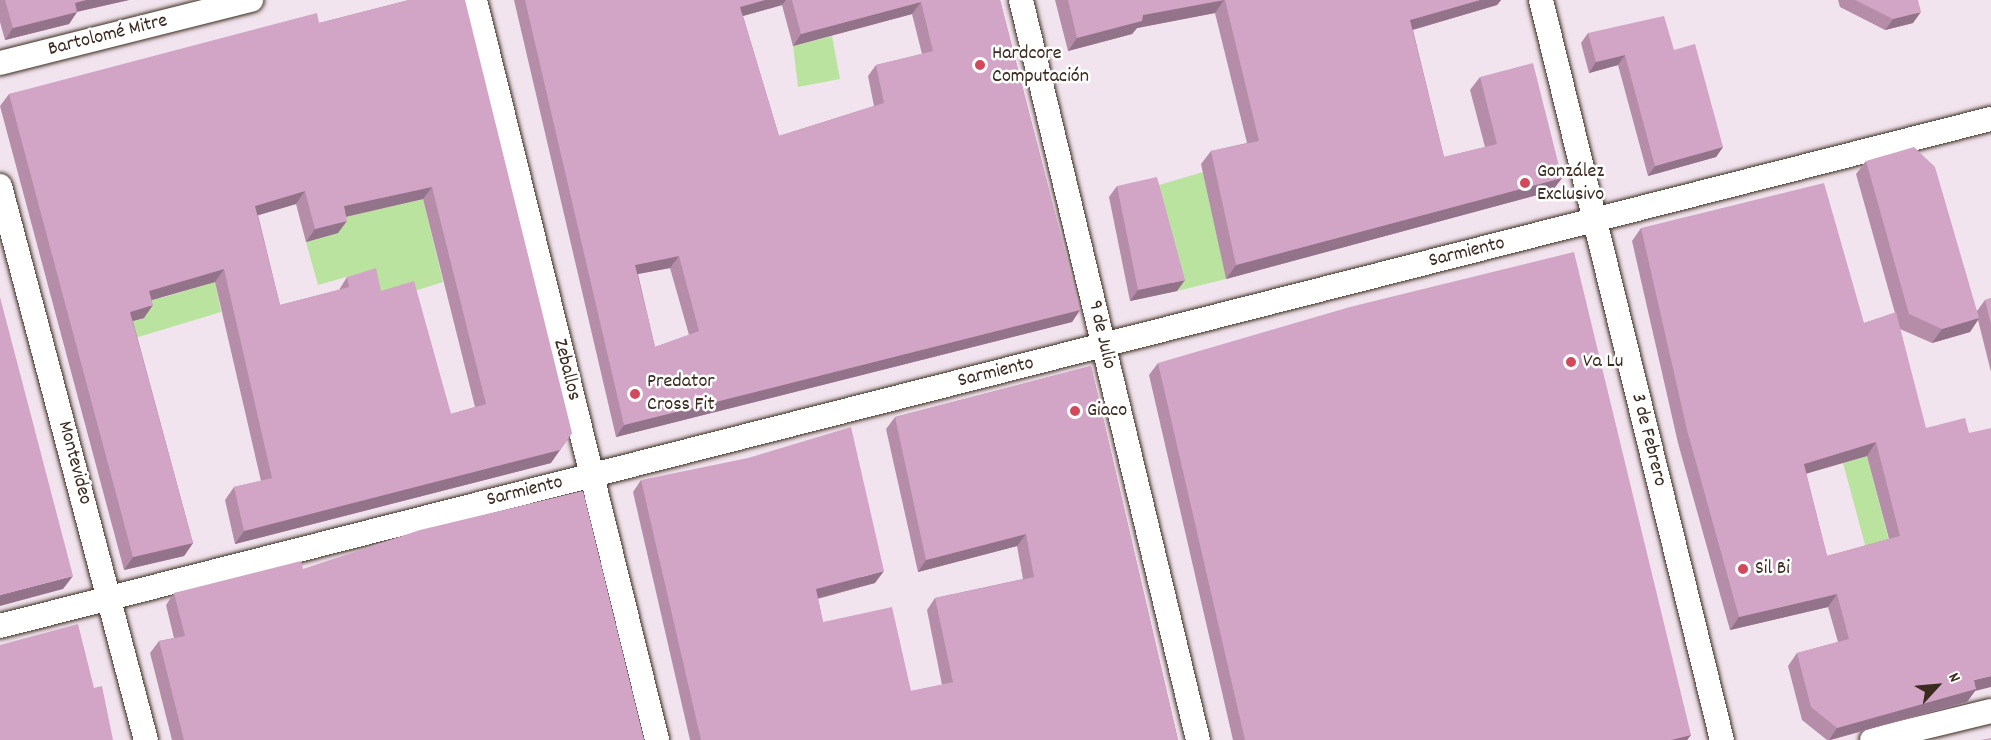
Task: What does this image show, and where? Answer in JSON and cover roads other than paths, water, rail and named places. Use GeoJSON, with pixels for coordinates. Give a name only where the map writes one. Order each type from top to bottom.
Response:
{"type":"FeatureCollection","features":[{"type":"Feature","properties":{"kind":"street","name":"Bartolomé Mitre"},"geometry":{"type":"LineString","coordinates":[[0,63],[251,0]]}},
{"type":"Feature","properties":{"kind":"street","name":"Zeballos"},"geometry":{"type":"LineString","coordinates":[[475,0],[657,740]]}},
{"type":"Feature","properties":{"kind":"street","name":"9 de Julio"},"geometry":{"type":"LineString","coordinates":[[1021,0],[1198,740]]}},
{"type":"Feature","properties":{"kind":"street","name":"3 de Febrero"},"geometry":{"type":"LineString","coordinates":[[1540,0],[1722,740]]}},
{"type":"Feature","properties":{"kind":"street","name":"Sarmiento"},"geometry":{"type":"LineString","coordinates":[[0,626],[1991,119]]}},
{"type":"Feature","properties":{"kind":"street","name":"Montevideo"},"geometry":{"type":"LineString","coordinates":[[0,186],[146,740]]}},
{"type":"Feature","properties":{"kind":"street"},"geometry":{"type":"LineString","coordinates":[[1872,740],[1991,711]]}},
{"type":"Feature","properties":{"kind":"place","name":"Hardcore Computación"},"geometry":{"type":"Point","coordinates":[980,65]}},
{"type":"Feature","properties":{"kind":"place","name":"González Exclusivo"},"geometry":{"type":"Point","coordinates":[1525,183]}},
{"type":"Feature","properties":{"kind":"place","name":"Va Lu"},"geometry":{"type":"Point","coordinates":[1571,362]}},
{"type":"Feature","properties":{"kind":"place","name":"Predator Cross Fit"},"geometry":{"type":"Point","coordinates":[635,394]}},
{"type":"Feature","properties":{"kind":"place","name":"Giaco"},"geometry":{"type":"Point","coordinates":[1075,411]}},
{"type":"Feature","properties":{"kind":"place","name":"Sil Bi"},"geometry":{"type":"Point","coordinates":[1743,569]}}]}
